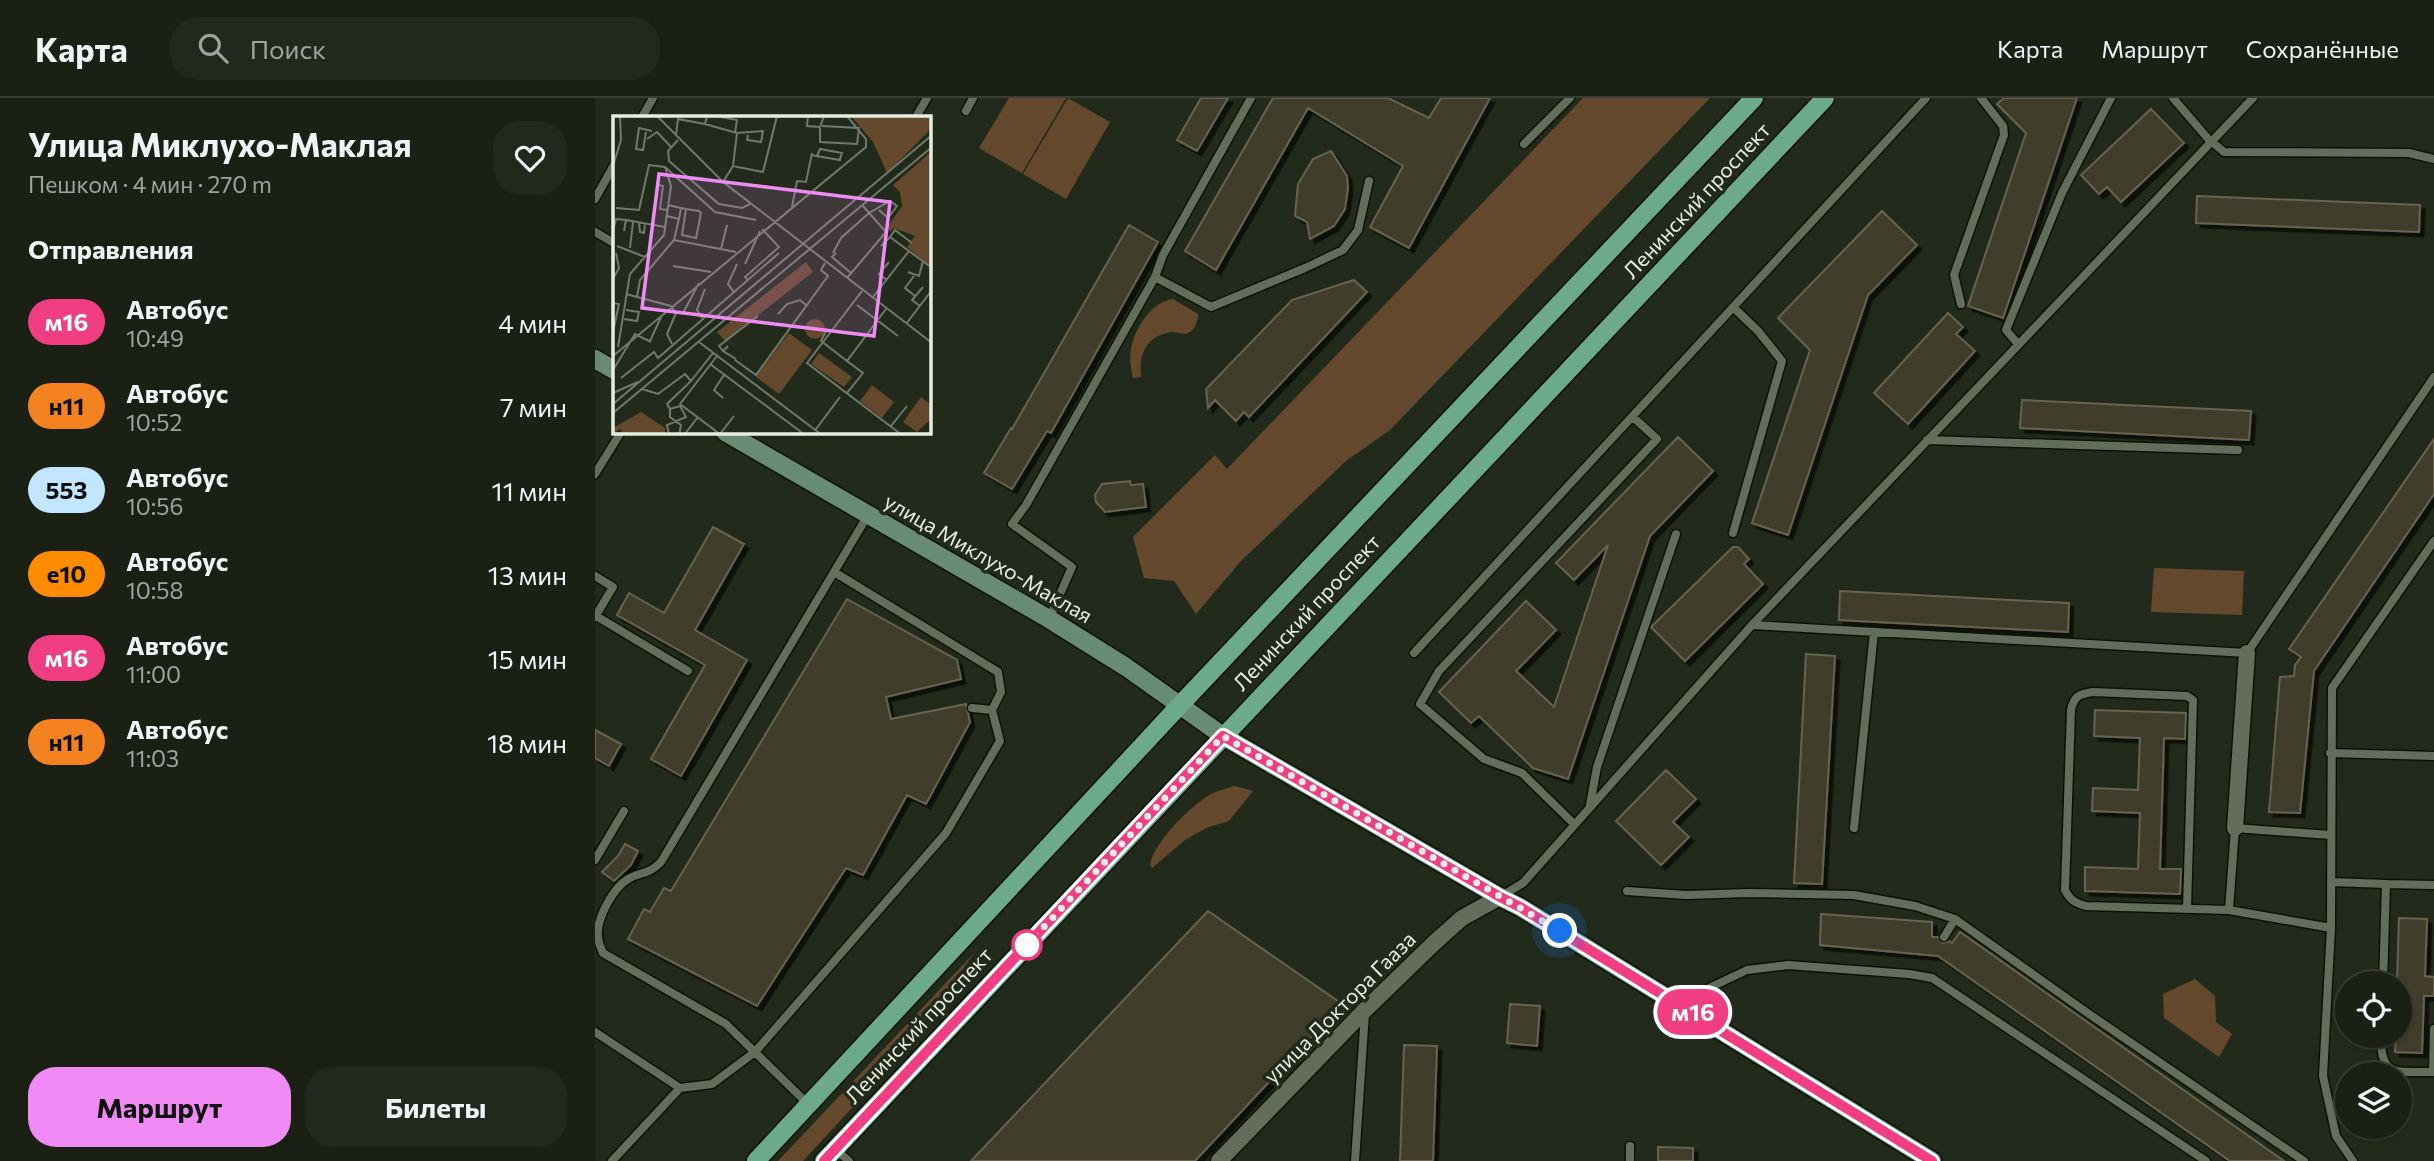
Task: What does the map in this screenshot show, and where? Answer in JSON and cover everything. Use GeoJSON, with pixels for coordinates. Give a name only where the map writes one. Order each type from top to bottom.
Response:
{"type":"FeatureCollection","features":[{"type":"Feature","properties":{"kind":"main road","name":"Ленинский проспект"},"geometry":{"type":"LineString","coordinates":[[756,1161],[1180,705],[1754,98]]}},
{"type":"Feature","properties":{"kind":"main road","name":"Ленинский проспект"},"geometry":{"type":"LineString","coordinates":[[836,1157],[1223,736],[1825,98]]}},
{"type":"Feature","properties":{"kind":"main road"},"geometry":{"type":"LineString","coordinates":[[595,359],[613,369]]}},
{"type":"Feature","properties":{"kind":"main road","name":"улица Миклухо-Маклая"},"geometry":{"type":"LineString","coordinates":[[732,434],[1126,667],[1223,736],[1520,907],[1690,1010],[1926,1159]]}},
{"type":"Feature","properties":{"kind":"street"},"geometry":{"type":"LineString","coordinates":[[2235,828],[2247,653]]}},
{"type":"Feature","properties":{"kind":"street","name":"улица Доктора Гааза"},"geometry":{"type":"LineString","coordinates":[[1219,1161],[1365,1010],[1462,918],[1500,897]]}},
{"type":"Feature","properties":{"kind":"lane"},"geometry":{"type":"LineString","coordinates":[[643,116],[653,98]]}},
{"type":"Feature","properties":{"kind":"lane"},"geometry":{"type":"LineString","coordinates":[[917,116],[927,98]]}},
{"type":"Feature","properties":{"kind":"lane"},"geometry":{"type":"LineString","coordinates":[[966,111],[973,98]]}},
{"type":"Feature","properties":{"kind":"lane"},"geometry":{"type":"LineString","coordinates":[[1048,620],[1072,567],[1012,524],[1026,505],[1155,276],[1163,255],[1251,98]]}},
{"type":"Feature","properties":{"kind":"lane"},"geometry":{"type":"LineString","coordinates":[[1524,144],[1570,98]]}},
{"type":"Feature","properties":{"kind":"lane"},"geometry":{"type":"LineString","coordinates":[[1414,653],[1926,98]]}},
{"type":"Feature","properties":{"kind":"lane"},"geometry":{"type":"LineString","coordinates":[[1961,304],[1956,293],[1954,275],[2004,135],[2003,126],[1981,98]]}},
{"type":"Feature","properties":{"kind":"lane"},"geometry":{"type":"LineString","coordinates":[[2018,344],[2007,330],[2061,193],[2111,98]]}},
{"type":"Feature","properties":{"kind":"lane"},"geometry":{"type":"LineString","coordinates":[[2173,98],[2224,152],[2409,153],[2434,159]]}},
{"type":"Feature","properties":{"kind":"lane"},"geometry":{"type":"LineString","coordinates":[[1500,897],[1523,883],[1752,625],[2253,98]]}},
{"type":"Feature","properties":{"kind":"lane"},"geometry":{"type":"LineString","coordinates":[[595,198],[613,167]]}},
{"type":"Feature","properties":{"kind":"lane"},"geometry":{"type":"LineString","coordinates":[[1155,276],[1211,307],[1305,268],[1343,250],[1358,230],[1369,181]]}},
{"type":"Feature","properties":{"kind":"lane"},"geometry":{"type":"LineString","coordinates":[[595,232],[613,242]]}},
{"type":"Feature","properties":{"kind":"lane"},"geometry":{"type":"LineString","coordinates":[[1733,307],[1758,331],[1782,361],[1733,533]]}},
{"type":"Feature","properties":{"kind":"lane"},"geometry":{"type":"LineString","coordinates":[[1752,625],[2247,653],[2434,377]]}},
{"type":"Feature","properties":{"kind":"lane"},"geometry":{"type":"LineString","coordinates":[[1574,824],[1523,773],[1484,758],[1420,704],[1439,671],[1657,439],[1633,417]]}},
{"type":"Feature","properties":{"kind":"lane"},"geometry":{"type":"LineString","coordinates":[[595,474],[620,434]]}},
{"type":"Feature","properties":{"kind":"lane"},"geometry":{"type":"LineString","coordinates":[[1927,440],[2238,450]]}},
{"type":"Feature","properties":{"kind":"lane"},"geometry":{"type":"LineString","coordinates":[[809,1105],[726,1024],[603,953],[598,938],[599,926],[620,885],[631,877],[651,872],[661,862],[868,515]]}},
{"type":"Feature","properties":{"kind":"lane"},"geometry":{"type":"LineString","coordinates":[[1589,807],[1597,767],[1676,534]]}},
{"type":"Feature","properties":{"kind":"lane"},"geometry":{"type":"LineString","coordinates":[[2353,1161],[2336,1136],[2323,1076],[2331,928],[2332,688],[2434,541]]}},
{"type":"Feature","properties":{"kind":"lane"},"geometry":{"type":"LineString","coordinates":[[612,1161],[681,1088],[712,1083],[755,1052],[946,833],[1000,741],[992,710],[1001,692],[998,672],[834,572]]}},
{"type":"Feature","properties":{"kind":"lane"},"geometry":{"type":"LineString","coordinates":[[595,576],[613,587],[595,617],[688,671]]}},
{"type":"Feature","properties":{"kind":"lane"},"geometry":{"type":"LineString","coordinates":[[1854,828],[1874,632]]}},
{"type":"Feature","properties":{"kind":"lane"},"geometry":{"type":"LineString","coordinates":[[2187,909],[2193,700],[2187,695],[2093,692],[2079,694],[2073,701],[2071,710],[2065,890],[2068,897],[2086,906],[2187,909],[2229,910],[2331,928]]}},
{"type":"Feature","properties":{"kind":"lane"},"geometry":{"type":"LineString","coordinates":[[972,708],[992,710]]}},
{"type":"Feature","properties":{"kind":"lane"},"geometry":{"type":"LineString","coordinates":[[2330,753],[2434,756]]}},
{"type":"Feature","properties":{"kind":"lane"},"geometry":{"type":"LineString","coordinates":[[595,860],[624,811]]}},
{"type":"Feature","properties":{"kind":"lane"},"geometry":{"type":"LineString","coordinates":[[2229,910],[2235,828],[2330,835]]}},
{"type":"Feature","properties":{"kind":"lane"},"geometry":{"type":"LineString","coordinates":[[2332,882],[2434,885]]}},
{"type":"Feature","properties":{"kind":"lane"},"geometry":{"type":"LineString","coordinates":[[2383,971],[2386,884]]}},
{"type":"Feature","properties":{"kind":"lane"},"geometry":{"type":"LineString","coordinates":[[1627,891],[1686,895],[1854,895],[1915,906],[1955,919],[2304,1161]]}},
{"type":"Feature","properties":{"kind":"lane"},"geometry":{"type":"LineString","coordinates":[[1944,937],[1955,919]]}},
{"type":"Feature","properties":{"kind":"lane"},"geometry":{"type":"LineString","coordinates":[[1690,1010],[1709,988],[1747,970],[1788,965],[1932,978],[2206,1161]]}},
{"type":"Feature","properties":{"kind":"lane"},"geometry":{"type":"LineString","coordinates":[[1355,1161],[1365,1010]]}},
{"type":"Feature","properties":{"kind":"lane"},"geometry":{"type":"LineString","coordinates":[[2381,1048],[2381,1057],[2388,1067],[2395,1070],[2433,1072],[2434,1028]]}},
{"type":"Feature","properties":{"kind":"lane"},"geometry":{"type":"LineString","coordinates":[[595,1032],[681,1088]]}},
{"type":"Feature","properties":{"kind":"lane"},"geometry":{"type":"LineString","coordinates":[[1630,1146],[1630,1161]]}},
{"type":"Feature","properties":{"kind":"shaded area"},"geometry":{"type":"Polygon","coordinates":[[[1009,98],[1066,98],[1022,173],[979,148],[1009,98]]]}},
{"type":"Feature","properties":{"kind":"shaded area"},"geometry":{"type":"Polygon","coordinates":[[[1068,98],[1110,122],[1066,199],[1023,174],[1068,98]]]}},
{"type":"Feature","properties":{"kind":"shaded area"},"geometry":{"type":"Polygon","coordinates":[[[1583,98],[1710,98],[1390,430],[1346,461],[1241,561],[1196,614],[1174,581],[1144,578],[1133,537],[1215,455],[1227,469],[1583,98]]]}},
{"type":"Feature","properties":{"kind":"shaded area"},"geometry":{"type":"Polygon","coordinates":[[[1173,299],[1198,314],[1196,325],[1188,333],[1163,334],[1150,342],[1141,360],[1141,377],[1133,378],[1130,353],[1136,333],[1151,311],[1173,299]]]}},
{"type":"Feature","properties":{"kind":"shaded area"},"geometry":{"type":"Polygon","coordinates":[[[2154,568],[2244,571],[2242,615],[2151,612],[2154,568]]]}},
{"type":"Feature","properties":{"kind":"shaded area"},"geometry":{"type":"Polygon","coordinates":[[[1235,786],[1253,791],[1229,821],[1206,828],[1185,840],[1152,868],[1150,864],[1159,845],[1185,814],[1204,798],[1235,786]]]}},
{"type":"Feature","properties":{"kind":"shaded area"},"geometry":{"type":"Polygon","coordinates":[[[975,952],[902,1054],[803,1161],[778,1161],[975,952]]]}},
{"type":"Feature","properties":{"kind":"shaded area"},"geometry":{"type":"Polygon","coordinates":[[[2195,979],[2215,996],[2216,1022],[2232,1034],[2219,1057],[2164,1018],[2163,994],[2195,979]]]}},
{"type":"Feature","properties":{"kind":"building"},"geometry":{"type":"Polygon","coordinates":[[[1201,98],[1228,98],[1197,151],[1177,140],[1201,98]]]}},
{"type":"Feature","properties":{"kind":"building"},"geometry":{"type":"Polygon","coordinates":[[[1273,98],[1388,98],[1429,118],[1441,98],[1490,98],[1409,248],[1370,227],[1403,166],[1308,108],[1216,270],[1185,251],[1273,98]]]}},
{"type":"Feature","properties":{"kind":"building"},"geometry":{"type":"Polygon","coordinates":[[[2004,98],[2077,98],[2003,318],[1968,306],[2026,133],[1997,104],[2004,98]]]}},
{"type":"Feature","properties":{"kind":"building"},"geometry":{"type":"Polygon","coordinates":[[[2151,109],[2184,143],[2121,202],[2107,187],[2099,194],[2081,175],[2151,109]]]}},
{"type":"Feature","properties":{"kind":"building"},"geometry":{"type":"Polygon","coordinates":[[[1331,151],[1347,176],[1345,209],[1334,226],[1310,239],[1307,222],[1295,216],[1298,184],[1313,159],[1331,151]]]}},
{"type":"Feature","properties":{"kind":"building"},"geometry":{"type":"Polygon","coordinates":[[[2197,196],[2420,205],[2419,232],[2196,223],[2197,196]]]}},
{"type":"Feature","properties":{"kind":"building"},"geometry":{"type":"Polygon","coordinates":[[[1882,211],[1917,245],[1868,295],[1788,535],[1752,523],[1810,350],[1778,318],[1882,211]]]}},
{"type":"Feature","properties":{"kind":"building"},"geometry":{"type":"Polygon","coordinates":[[[1129,225],[1158,242],[1051,433],[1047,431],[1012,489],[984,473],[1129,225]]]}},
{"type":"Feature","properties":{"kind":"building"},"geometry":{"type":"Polygon","coordinates":[[[1354,280],[1367,292],[1249,417],[1244,412],[1236,421],[1215,400],[1208,408],[1206,389],[1292,300],[1354,280]]]}},
{"type":"Feature","properties":{"kind":"building"},"geometry":{"type":"Polygon","coordinates":[[[1948,313],[1963,327],[1956,334],[1975,351],[1908,424],[1874,393],[1948,313]]]}},
{"type":"Feature","properties":{"kind":"building"},"geometry":{"type":"Polygon","coordinates":[[[2022,400],[2251,411],[2249,440],[2020,428],[2022,400]]]}},
{"type":"Feature","properties":{"kind":"building"},"geometry":{"type":"Polygon","coordinates":[[[1678,437],[1713,471],[1650,536],[1568,779],[1533,768],[1479,716],[1471,723],[1439,692],[1526,601],[1556,630],[1516,671],[1554,707],[1608,545],[1574,580],[1556,563],[1678,437]]]}},
{"type":"Feature","properties":{"kind":"building"},"geometry":{"type":"Polygon","coordinates":[[[2434,439],[2434,494],[2314,671],[2300,813],[2269,812],[2280,677],[2294,676],[2295,665],[2301,657],[2289,649],[2434,439]]]}},
{"type":"Feature","properties":{"kind":"building"},"geometry":{"type":"Polygon","coordinates":[[[1130,481],[1131,485],[1143,484],[1146,507],[1105,512],[1096,502],[1095,495],[1102,484],[1130,481]]]}},
{"type":"Feature","properties":{"kind":"building"},"geometry":{"type":"Polygon","coordinates":[[[713,527],[744,544],[695,630],[747,660],[681,776],[651,759],[705,665],[617,615],[629,593],[664,613],[713,527]]]}},
{"type":"Feature","properties":{"kind":"building"},"geometry":{"type":"Polygon","coordinates":[[[1733,547],[1738,547],[1749,559],[1744,564],[1763,584],[1685,661],[1651,627],[1733,547]]]}},
{"type":"Feature","properties":{"kind":"building"},"geometry":{"type":"Polygon","coordinates":[[[1840,591],[2069,603],[2068,632],[1839,620],[1840,591]]]}},
{"type":"Feature","properties":{"kind":"building"},"geometry":{"type":"Polygon","coordinates":[[[847,599],[957,660],[961,679],[886,697],[891,719],[966,704],[970,722],[926,804],[907,795],[863,875],[846,868],[757,1006],[628,939],[644,909],[650,912],[664,888],[671,891],[847,599]]]}},
{"type":"Feature","properties":{"kind":"building"},"geometry":{"type":"Polygon","coordinates":[[[1806,654],[1835,656],[1822,884],[1794,883],[1806,654]]]}},
{"type":"Feature","properties":{"kind":"building"},"geometry":{"type":"Polygon","coordinates":[[[2095,710],[2186,713],[2185,739],[2164,738],[2160,869],[2181,869],[2180,894],[2085,891],[2085,867],[2138,869],[2140,813],[2092,811],[2093,788],[2138,790],[2140,738],[2094,736],[2095,710]]]}},
{"type":"Feature","properties":{"kind":"building"},"geometry":{"type":"Polygon","coordinates":[[[595,730],[621,744],[609,766],[595,758],[595,730]]]}},
{"type":"Feature","properties":{"kind":"building"},"geometry":{"type":"Polygon","coordinates":[[[1666,770],[1696,799],[1673,822],[1689,837],[1661,865],[1616,821],[1666,770]]]}},
{"type":"Feature","properties":{"kind":"building"},"geometry":{"type":"Polygon","coordinates":[[[625,844],[638,851],[631,865],[614,881],[602,872],[618,856],[625,844]]]}},
{"type":"Feature","properties":{"kind":"building"},"geometry":{"type":"Polygon","coordinates":[[[1208,911],[1342,1004],[1195,1161],[971,1161],[1208,911]]]}},
{"type":"Feature","properties":{"kind":"building"},"geometry":{"type":"Polygon","coordinates":[[[1821,914],[1932,922],[1932,937],[1938,937],[1943,943],[1952,943],[1960,932],[2284,1161],[2230,1161],[1938,956],[1820,945],[1821,914]]]}},
{"type":"Feature","properties":{"kind":"building"},"geometry":{"type":"Polygon","coordinates":[[[2399,918],[2427,919],[2425,976],[2434,977],[2434,996],[2424,996],[2422,1053],[2395,1052],[2395,1048],[2412,1048],[2412,971],[2397,971],[2399,918]]]}},
{"type":"Feature","properties":{"kind":"building"},"geometry":{"type":"Polygon","coordinates":[[[1510,1004],[1540,1006],[1537,1046],[1507,1043],[1510,1004]]]}},
{"type":"Feature","properties":{"kind":"building"},"geometry":{"type":"Polygon","coordinates":[[[1404,1045],[1437,1046],[1433,1161],[1400,1161],[1404,1045]]]}},
{"type":"Feature","properties":{"kind":"building"},"geometry":{"type":"Polygon","coordinates":[[[1658,1147],[1693,1148],[1693,1161],[1658,1161],[1658,1147]]]}},
{"type":"Feature","properties":{"kind":"bus line","name":"м16"},"geometry":{"type":"LineString","coordinates":[[824,1161],[1223,736],[1520,907],[1932,1161]]}},
{"type":"Feature","properties":{"kind":"route"},"geometry":{"type":"LineString","coordinates":[[1027,945],[1223,736],[1560,931]]}}]}
